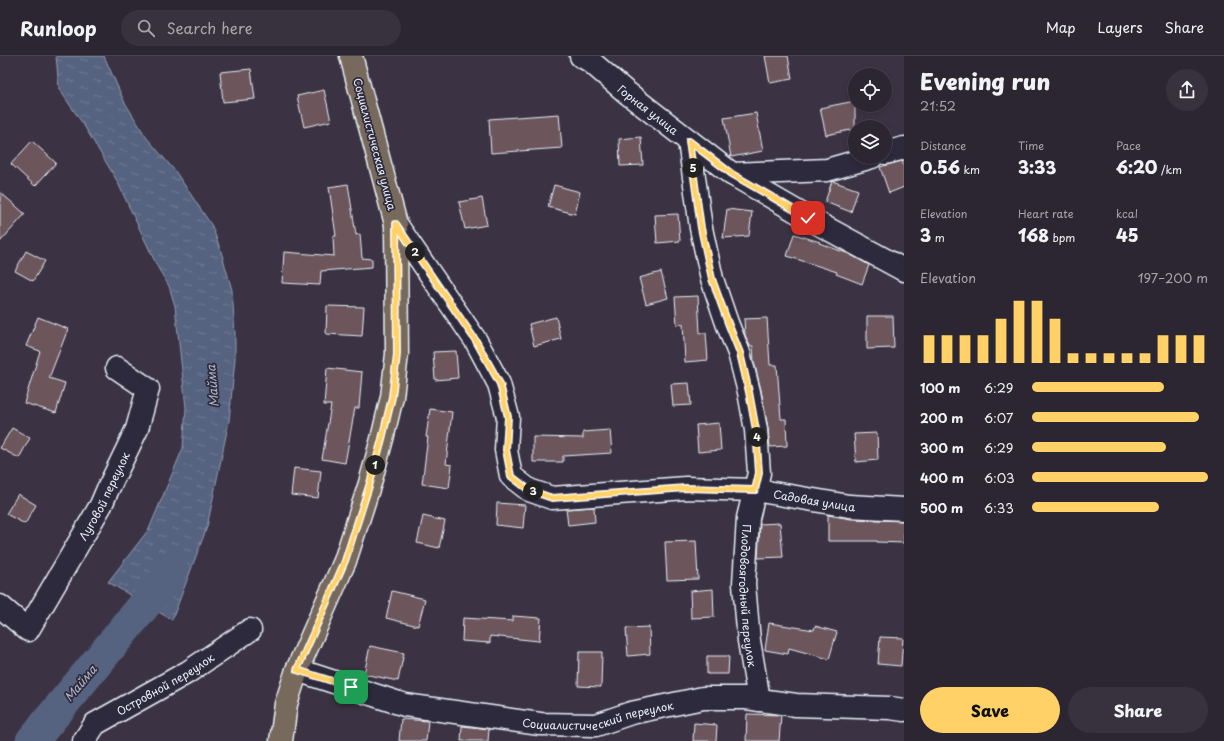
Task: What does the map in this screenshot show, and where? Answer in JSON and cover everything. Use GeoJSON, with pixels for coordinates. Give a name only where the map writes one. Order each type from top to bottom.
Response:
{"type":"FeatureCollection","features":[{"type":"Feature","properties":{"kind":"main road","name":"Социалистическая улица"},"geometry":{"type":"LineString","coordinates":[[281,741],[286,704],[297,670],[347,556],[370,483],[392,397],[397,354],[396,224],[351,56]]}},
{"type":"Feature","properties":{"kind":"street","name":"Горная улица"},"geometry":{"type":"LineString","coordinates":[[581,56],[590,61],[626,92],[732,174],[808,218],[904,270]]}},
{"type":"Feature","properties":{"kind":"street","name":"Плодовоягодный переулок"},"geometry":{"type":"LineString","coordinates":[[689,141],[701,228],[712,279],[740,353],[756,430],[759,473],[748,518],[744,584],[749,641],[759,700]]}},
{"type":"Feature","properties":{"kind":"street"},"geometry":{"type":"LineString","coordinates":[[892,151],[904,148]]}},
{"type":"Feature","properties":{"kind":"street"},"geometry":{"type":"LineString","coordinates":[[732,174],[827,170],[848,164]]}},
{"type":"Feature","properties":{"kind":"street","name":"Садовая улица"},"geometry":{"type":"LineString","coordinates":[[396,224],[476,341],[500,384],[508,417],[506,450],[511,476],[529,490],[552,498],[686,488],[755,490],[848,506],[904,509]]}},
{"type":"Feature","properties":{"kind":"street","name":"Луговой переулок"},"geometry":{"type":"LineString","coordinates":[[0,606],[28,630],[101,505],[137,429],[148,389],[117,368]]}},
{"type":"Feature","properties":{"kind":"street","name":"Островной переулок"},"geometry":{"type":"LineString","coordinates":[[84,741],[95,724],[188,672],[250,630]]}},
{"type":"Feature","properties":{"kind":"street","name":"Социалистический переулок"},"geometry":{"type":"LineString","coordinates":[[297,670],[406,705],[540,724],[596,725],[631,713],[703,698],[746,698],[796,705],[890,708],[904,710]]}},
{"type":"Feature","properties":{"kind":"water"},"geometry":{"type":"Polygon","coordinates":[[[56,56],[104,56],[124,101],[146,137],[175,171],[212,226],[232,290],[235,359],[229,421],[207,527],[172,620],[108,582],[149,529],[183,448],[186,408],[175,306],[169,286],[158,268],[116,179],[83,124],[59,89],[56,56]]]}},
{"type":"Feature","properties":{"kind":"building"},"geometry":{"type":"Polygon","coordinates":[[[765,56],[788,56],[792,79],[770,83],[765,56]]]}},
{"type":"Feature","properties":{"kind":"building"},"geometry":{"type":"Polygon","coordinates":[[[251,69],[255,99],[223,102],[220,72],[251,69]]]}},
{"type":"Feature","properties":{"kind":"building"},"geometry":{"type":"Polygon","coordinates":[[[324,90],[331,121],[304,127],[297,96],[324,90]]]}},
{"type":"Feature","properties":{"kind":"building"},"geometry":{"type":"Polygon","coordinates":[[[848,102],[848,112],[855,112],[855,120],[848,120],[848,130],[826,135],[820,108],[848,102]]]}},
{"type":"Feature","properties":{"kind":"building"},"geometry":{"type":"Polygon","coordinates":[[[756,113],[763,151],[731,157],[724,118],[756,113]]]}},
{"type":"Feature","properties":{"kind":"building"},"geometry":{"type":"Polygon","coordinates":[[[559,114],[562,148],[491,153],[489,119],[559,114]]]}},
{"type":"Feature","properties":{"kind":"building"},"geometry":{"type":"Polygon","coordinates":[[[641,137],[643,165],[620,166],[619,139],[641,137]]]}},
{"type":"Feature","properties":{"kind":"building"},"geometry":{"type":"Polygon","coordinates":[[[32,141],[56,163],[35,186],[11,164],[32,141]]]}},
{"type":"Feature","properties":{"kind":"building"},"geometry":{"type":"Polygon","coordinates":[[[902,161],[904,167],[904,187],[889,193],[880,167],[902,161]]]}},
{"type":"Feature","properties":{"kind":"building"},"geometry":{"type":"Polygon","coordinates":[[[832,181],[858,190],[851,212],[825,202],[832,181]]]}},
{"type":"Feature","properties":{"kind":"building"},"geometry":{"type":"Polygon","coordinates":[[[348,184],[356,235],[360,234],[362,258],[372,259],[372,267],[321,271],[320,285],[282,283],[284,252],[334,256],[333,236],[336,236],[329,187],[348,184]]]}},
{"type":"Feature","properties":{"kind":"building"},"geometry":{"type":"Polygon","coordinates":[[[554,185],[580,192],[575,214],[548,207],[554,185]]]}},
{"type":"Feature","properties":{"kind":"building"},"geometry":{"type":"Polygon","coordinates":[[[0,192],[25,214],[0,242],[0,192]]]}},
{"type":"Feature","properties":{"kind":"building"},"geometry":{"type":"Polygon","coordinates":[[[482,198],[487,225],[465,229],[459,202],[482,198]]]}},
{"type":"Feature","properties":{"kind":"building"},"geometry":{"type":"Polygon","coordinates":[[[727,209],[752,212],[749,236],[723,238],[727,209]]]}},
{"type":"Feature","properties":{"kind":"building"},"geometry":{"type":"Polygon","coordinates":[[[678,214],[680,241],[657,243],[655,215],[678,214]]]}},
{"type":"Feature","properties":{"kind":"building"},"geometry":{"type":"Polygon","coordinates":[[[794,234],[820,242],[819,243],[849,254],[869,265],[862,284],[836,274],[837,272],[787,256],[794,234]]]}},
{"type":"Feature","properties":{"kind":"building"},"geometry":{"type":"Polygon","coordinates":[[[26,251],[45,261],[33,281],[15,271],[26,251]]]}},
{"type":"Feature","properties":{"kind":"building"},"geometry":{"type":"Polygon","coordinates":[[[661,272],[668,298],[646,304],[639,278],[661,272]]]}},
{"type":"Feature","properties":{"kind":"building"},"geometry":{"type":"Polygon","coordinates":[[[698,296],[700,333],[706,333],[708,360],[685,362],[683,324],[677,325],[675,297],[698,296]]]}},
{"type":"Feature","properties":{"kind":"building"},"geometry":{"type":"Polygon","coordinates":[[[327,306],[364,307],[362,336],[326,334],[327,306]]]}},
{"type":"Feature","properties":{"kind":"building"},"geometry":{"type":"Polygon","coordinates":[[[867,316],[893,316],[894,348],[867,349],[867,316]]]}},
{"type":"Feature","properties":{"kind":"building"},"geometry":{"type":"Polygon","coordinates":[[[38,317],[68,329],[49,378],[65,383],[56,413],[24,403],[40,351],[26,346],[38,317]]]}},
{"type":"Feature","properties":{"kind":"building"},"geometry":{"type":"Polygon","coordinates":[[[556,317],[561,339],[534,346],[529,324],[556,317]]]}},
{"type":"Feature","properties":{"kind":"building"},"geometry":{"type":"Polygon","coordinates":[[[767,318],[770,365],[777,365],[781,419],[786,419],[787,446],[770,447],[761,390],[754,362],[753,346],[750,346],[745,335],[744,319],[767,318]]]}},
{"type":"Feature","properties":{"kind":"building"},"geometry":{"type":"Polygon","coordinates":[[[456,351],[458,378],[435,380],[433,352],[456,351]]]}},
{"type":"Feature","properties":{"kind":"building"},"geometry":{"type":"Polygon","coordinates":[[[327,368],[362,372],[359,408],[355,408],[345,463],[322,459],[331,405],[324,405],[327,368]]]}},
{"type":"Feature","properties":{"kind":"building"},"geometry":{"type":"Polygon","coordinates":[[[689,383],[691,405],[673,406],[671,384],[689,383]]]}},
{"type":"Feature","properties":{"kind":"building"},"geometry":{"type":"Polygon","coordinates":[[[430,409],[452,412],[446,464],[452,465],[449,488],[422,484],[430,409]]]}},
{"type":"Feature","properties":{"kind":"building"},"geometry":{"type":"Polygon","coordinates":[[[719,423],[721,450],[698,452],[696,425],[719,423]]]}},
{"type":"Feature","properties":{"kind":"building"},"geometry":{"type":"Polygon","coordinates":[[[12,428],[30,438],[19,458],[0,448],[12,428]]]}},
{"type":"Feature","properties":{"kind":"building"},"geometry":{"type":"Polygon","coordinates":[[[610,430],[612,453],[563,456],[563,462],[533,462],[533,437],[583,438],[583,432],[610,430]]]}},
{"type":"Feature","properties":{"kind":"building"},"geometry":{"type":"Polygon","coordinates":[[[877,433],[878,460],[856,462],[854,434],[877,433]]]}},
{"type":"Feature","properties":{"kind":"building"},"geometry":{"type":"Polygon","coordinates":[[[294,468],[321,471],[318,498],[291,495],[294,468]]]}},
{"type":"Feature","properties":{"kind":"building"},"geometry":{"type":"Polygon","coordinates":[[[18,494],[36,505],[25,524],[6,514],[18,494]]]}},
{"type":"Feature","properties":{"kind":"building"},"geometry":{"type":"Polygon","coordinates":[[[497,503],[525,505],[523,528],[496,525],[497,503]]]}},
{"type":"Feature","properties":{"kind":"building"},"geometry":{"type":"Polygon","coordinates":[[[594,507],[595,522],[568,525],[566,509],[594,507]]]}},
{"type":"Feature","properties":{"kind":"building"},"geometry":{"type":"Polygon","coordinates":[[[828,515],[851,519],[904,521],[904,543],[877,541],[828,541],[828,515]]]}},
{"type":"Feature","properties":{"kind":"building"},"geometry":{"type":"Polygon","coordinates":[[[423,516],[445,521],[439,548],[417,543],[423,516]]]}},
{"type":"Feature","properties":{"kind":"building"},"geometry":{"type":"Polygon","coordinates":[[[780,523],[783,557],[758,558],[760,524],[780,523]]]}},
{"type":"Feature","properties":{"kind":"building"},"geometry":{"type":"Polygon","coordinates":[[[696,541],[698,579],[667,580],[665,542],[696,541]]]}},
{"type":"Feature","properties":{"kind":"building"},"geometry":{"type":"Polygon","coordinates":[[[713,589],[714,617],[691,618],[690,591],[713,589]]]}},
{"type":"Feature","properties":{"kind":"building"},"geometry":{"type":"Polygon","coordinates":[[[392,591],[425,599],[418,626],[386,618],[392,591]]]}},
{"type":"Feature","properties":{"kind":"building"},"geometry":{"type":"Polygon","coordinates":[[[513,616],[541,618],[539,641],[490,636],[490,643],[462,641],[463,618],[513,621],[513,616]]]}},
{"type":"Feature","properties":{"kind":"building"},"geometry":{"type":"Polygon","coordinates":[[[769,623],[814,630],[815,626],[837,632],[829,659],[789,648],[788,654],[765,650],[769,623]]]}},
{"type":"Feature","properties":{"kind":"building"},"geometry":{"type":"Polygon","coordinates":[[[649,627],[650,654],[628,656],[626,628],[649,627]]]}},
{"type":"Feature","properties":{"kind":"building"},"geometry":{"type":"Polygon","coordinates":[[[880,637],[903,638],[901,666],[878,664],[880,637]]]}},
{"type":"Feature","properties":{"kind":"building"},"geometry":{"type":"Polygon","coordinates":[[[370,646],[404,653],[398,681],[364,674],[370,646]]]}},
{"type":"Feature","properties":{"kind":"building"},"geometry":{"type":"Polygon","coordinates":[[[579,652],[602,652],[601,687],[578,686],[579,652]]]}},
{"type":"Feature","properties":{"kind":"building"},"geometry":{"type":"Polygon","coordinates":[[[707,656],[729,656],[728,674],[707,674],[707,656]]]}},
{"type":"Feature","properties":{"kind":"building"},"geometry":{"type":"Polygon","coordinates":[[[747,714],[781,715],[779,741],[746,741],[747,714]]]}},
{"type":"Feature","properties":{"kind":"building"},"geometry":{"type":"Polygon","coordinates":[[[401,719],[428,721],[426,741],[399,741],[401,719]]]}},
{"type":"Feature","properties":{"kind":"building"},"geometry":{"type":"Polygon","coordinates":[[[694,723],[717,725],[716,741],[693,741],[694,723]]]}},
{"type":"Feature","properties":{"kind":"building"},"geometry":{"type":"Polygon","coordinates":[[[462,726],[489,729],[488,741],[461,741],[462,726]]]}},
{"type":"Feature","properties":{"kind":"waterway","name":"Майма"},"geometry":{"type":"LineString","coordinates":[[32,741],[165,580],[171,568]]}},
{"type":"Feature","properties":{"kind":"route"},"geometry":{"type":"LineString","coordinates":[[351,687],[297,670],[351,544],[370,483],[392,397],[397,354],[396,224],[476,341],[500,384],[508,417],[506,450],[511,476],[529,490],[552,498],[686,488],[755,490],[759,473],[756,430],[749,392],[740,353],[712,279],[701,228],[689,141],[732,174],[808,218]]}}]}
